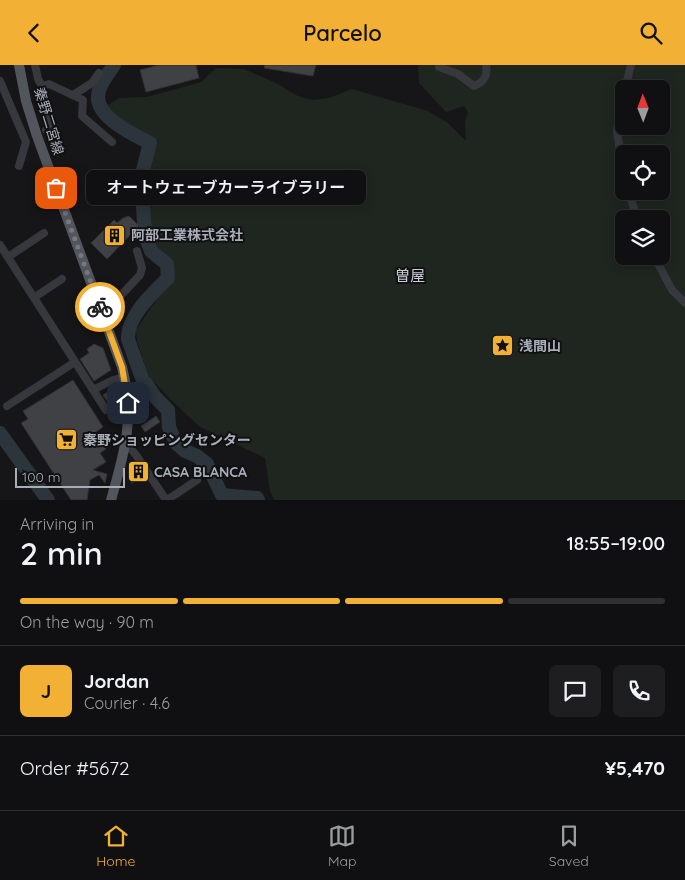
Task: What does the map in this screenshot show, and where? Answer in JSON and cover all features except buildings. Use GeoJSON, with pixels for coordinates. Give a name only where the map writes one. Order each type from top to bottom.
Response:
{"type":"FeatureCollection","features":[{"type":"Feature","properties":{"kind":"main road","name":"秦野二宮線"},"geometry":{"type":"LineString","coordinates":[[19,65],[26,101],[37,136],[101,311],[127,390],[129,416],[126,443],[111,500]]}},
{"type":"Feature","properties":{"kind":"street"},"geometry":{"type":"LineString","coordinates":[[35,65],[38,79],[42,86],[41,95],[49,127],[46,130]]}},
{"type":"Feature","properties":{"kind":"street"},"geometry":{"type":"LineString","coordinates":[[439,66],[458,74],[474,86],[484,80],[487,73],[486,65]]}},
{"type":"Feature","properties":{"kind":"street"},"geometry":{"type":"LineString","coordinates":[[627,80],[631,65]]}},
{"type":"Feature","properties":{"kind":"street"},"geometry":{"type":"LineString","coordinates":[[73,95],[92,83],[99,73]]}},
{"type":"Feature","properties":{"kind":"street"},"geometry":{"type":"LineString","coordinates":[[0,81],[3,94],[26,141],[19,166]]}},
{"type":"Feature","properties":{"kind":"street"},"geometry":{"type":"LineString","coordinates":[[42,86],[49,84],[83,100],[82,116],[112,142]]}},
{"type":"Feature","properties":{"kind":"street"},"geometry":{"type":"LineString","coordinates":[[104,135],[110,127]]}},
{"type":"Feature","properties":{"kind":"street"},"geometry":{"type":"LineString","coordinates":[[8,257],[44,233]]}},
{"type":"Feature","properties":{"kind":"street"},"geometry":{"type":"LineString","coordinates":[[0,245],[106,410]]}},
{"type":"Feature","properties":{"kind":"street"},"geometry":{"type":"LineString","coordinates":[[101,311],[110,307],[140,275],[142,268],[137,251]]}},
{"type":"Feature","properties":{"kind":"street"},"geometry":{"type":"LineString","coordinates":[[659,265],[672,290],[685,303]]}},
{"type":"Feature","properties":{"kind":"street"},"geometry":{"type":"LineString","coordinates":[[35,297],[62,279]]}},
{"type":"Feature","properties":{"kind":"street"},"geometry":{"type":"LineString","coordinates":[[7,406],[75,362]]}},
{"type":"Feature","properties":{"kind":"street"},"geometry":{"type":"LineString","coordinates":[[93,390],[124,377]]}},
{"type":"Feature","properties":{"kind":"street"},"geometry":{"type":"LineString","coordinates":[[126,443],[166,500],[197,480]]}},
{"type":"Feature","properties":{"kind":"shaded area"},"geometry":{"type":"Polygon","coordinates":[[[418,65],[685,65],[685,500],[274,500],[270,491],[265,458],[200,427],[148,375],[137,341],[136,330],[167,284],[164,257],[150,239],[144,148],[120,130],[112,119],[108,105],[119,98],[147,97],[201,82],[216,68],[244,69],[276,83],[298,96],[313,100],[329,98],[352,89],[428,111],[448,123],[466,141],[465,121],[468,112],[464,106],[446,112],[419,83],[418,65]]]}},
{"type":"Feature","properties":{"kind":"waterway"},"geometry":{"type":"LineString","coordinates":[[114,65],[101,85],[98,97],[100,106],[114,122],[150,143],[141,178],[146,238],[151,251],[167,264],[168,278],[148,298],[136,314],[129,330],[128,339],[143,381],[168,410],[169,427],[176,443],[185,451],[197,456],[207,464],[222,495],[257,498],[258,500]]}},
{"type":"Feature","properties":{"kind":"waterway"},"geometry":{"type":"LineString","coordinates":[[0,433],[48,500]]}},
{"type":"Feature","properties":{"kind":"way so far"},"geometry":{"type":"LineString","coordinates":[[56,188],[100,307]]}},
{"type":"Feature","properties":{"kind":"place","name":"オートウェーブカーライブラリー"},"geometry":{"type":"Point","coordinates":[56,188]}},
{"type":"Feature","properties":{"kind":"place","name":"阿部工業株式会社"},"geometry":{"type":"Point","coordinates":[115,235]}},
{"type":"Feature","properties":{"kind":"place","name":"浅間山"},"geometry":{"type":"Point","coordinates":[503,346]}},
{"type":"Feature","properties":{"kind":"place","name":"秦野ショッピングセンター"},"geometry":{"type":"Point","coordinates":[67,440]}},
{"type":"Feature","properties":{"kind":"place","name":"CASA BLANCA"},"geometry":{"type":"Point","coordinates":[138,472]}},
{"type":"Feature","properties":{"kind":"district","name":"曽屋"},"geometry":{"type":"Point","coordinates":[410,276]}},
{"type":"Feature","properties":{"kind":"route"},"geometry":{"type":"LineString","coordinates":[[100,307],[122,367],[128,403]]}}]}
